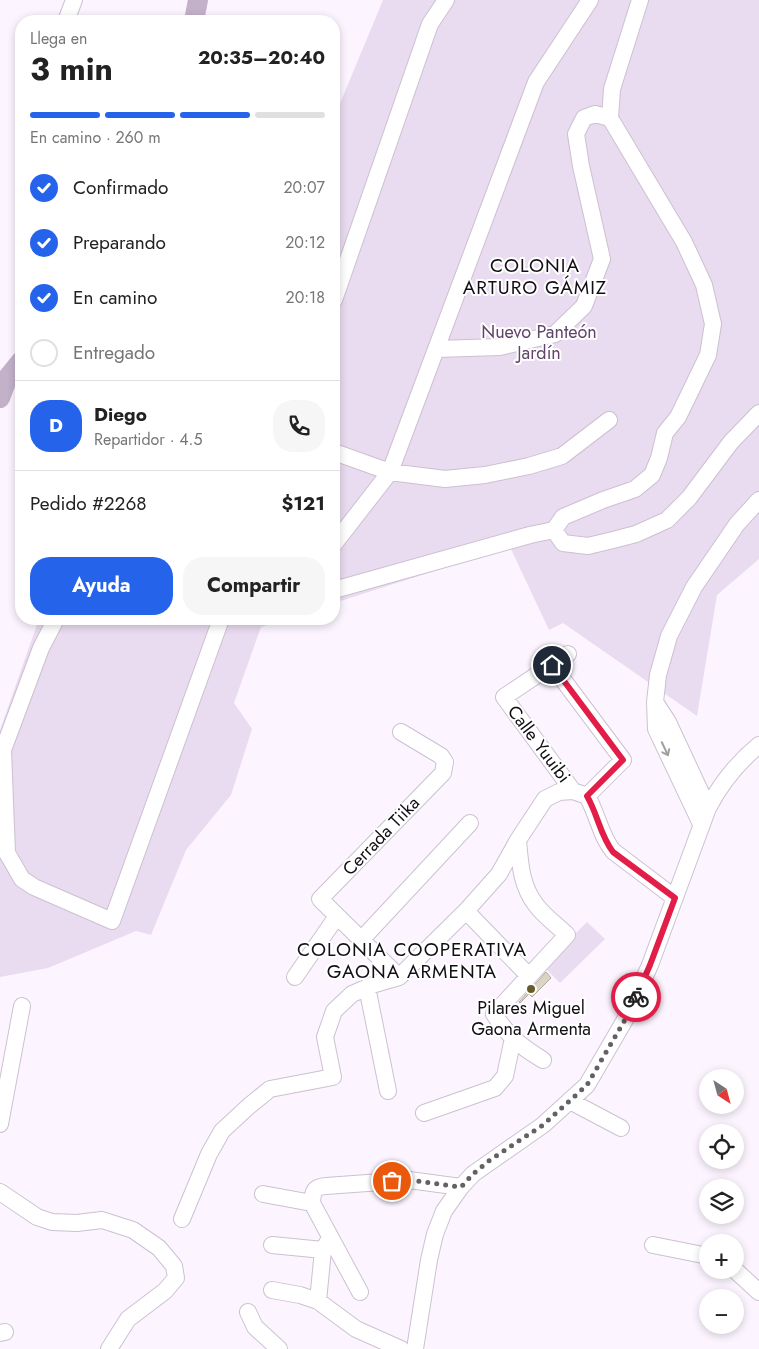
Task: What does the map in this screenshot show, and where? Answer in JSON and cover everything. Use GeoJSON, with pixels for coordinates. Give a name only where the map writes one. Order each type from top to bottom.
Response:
{"type":"FeatureCollection","features":[{"type":"Feature","properties":{"kind":"street"},"geometry":{"type":"LineString","coordinates":[[68,15],[74,0]]}},
{"type":"Feature","properties":{"kind":"street"},"geometry":{"type":"LineString","coordinates":[[340,283],[430,24],[446,0]]}},
{"type":"Feature","properties":{"kind":"street"},"geometry":{"type":"LineString","coordinates":[[340,536],[390,472],[536,82],[590,0]]}},
{"type":"Feature","properties":{"kind":"street"},"geometry":{"type":"LineString","coordinates":[[340,588],[554,530],[563,517],[602,500],[634,490],[652,475],[666,433],[678,417],[708,354],[713,324],[704,285],[684,242],[610,118],[612,89],[640,0]]}},
{"type":"Feature","properties":{"kind":"street"},"geometry":{"type":"LineString","coordinates":[[436,349],[500,347],[554,334],[584,306],[602,259],[581,166],[576,134],[584,118],[595,114],[610,118]]}},
{"type":"Feature","properties":{"kind":"street"},"geometry":{"type":"LineString","coordinates":[[554,530],[563,543],[588,546],[636,534],[667,520],[689,498],[731,442],[759,413]]}},
{"type":"Feature","properties":{"kind":"street"},"geometry":{"type":"LineString","coordinates":[[340,454],[390,472],[445,479],[485,475],[529,466],[562,456],[609,420]]}},
{"type":"Feature","properties":{"kind":"street"},"geometry":{"type":"LineString","coordinates":[[701,824],[656,729],[655,702],[658,675],[669,636],[694,587],[737,524],[759,500]]}},
{"type":"Feature","properties":{"kind":"street"},"geometry":{"type":"LineString","coordinates":[[53,625],[41,648],[3,750],[7,853],[22,879],[34,887],[112,921],[218,625]]}},
{"type":"Feature","properties":{"kind":"street"},"geometry":{"type":"LineString","coordinates":[[182,1219],[209,1154],[222,1131],[270,1089],[333,1076],[326,1037],[334,1011],[352,994],[399,977],[466,911],[499,874],[518,840],[546,799],[559,792],[580,793],[623,760],[552,665],[568,654]]}},
{"type":"Feature","properties":{"kind":"street","name":"Calle Yuuibi"},"geometry":{"type":"LineString","coordinates":[[552,665],[504,697],[595,810],[607,844],[613,852],[675,898]]}},
{"type":"Feature","properties":{"kind":"street"},"geometry":{"type":"LineString","coordinates":[[655,702],[668,722],[708,808]]}},
{"type":"Feature","properties":{"kind":"street","name":"Cerrada Tiika"},"geometry":{"type":"LineString","coordinates":[[336,916],[320,899],[443,773],[445,762],[441,756],[401,732]]}},
{"type":"Feature","properties":{"kind":"street"},"geometry":{"type":"LineString","coordinates":[[415,1349],[435,1234],[444,1211],[473,1174],[543,1125],[587,1085],[626,1018],[650,965],[708,808],[721,784],[734,768],[759,745]]}},
{"type":"Feature","properties":{"kind":"street"},"geometry":{"type":"LineString","coordinates":[[361,940],[470,823]]}},
{"type":"Feature","properties":{"kind":"street"},"geometry":{"type":"LineString","coordinates":[[518,840],[524,882],[529,894],[536,905],[567,935],[494,1014],[506,1032],[523,1048],[543,1060]]}},
{"type":"Feature","properties":{"kind":"street"},"geometry":{"type":"LineString","coordinates":[[466,911],[529,976]]}},
{"type":"Feature","properties":{"kind":"street"},"geometry":{"type":"LineString","coordinates":[[295,977],[336,916],[399,977]]}},
{"type":"Feature","properties":{"kind":"street"},"geometry":{"type":"LineString","coordinates":[[367,987],[388,1091]]}},
{"type":"Feature","properties":{"kind":"street"},"geometry":{"type":"LineString","coordinates":[[0,1124],[22,1006]]}},
{"type":"Feature","properties":{"kind":"street"},"geometry":{"type":"LineString","coordinates":[[424,1113],[495,1088],[505,1076],[513,1038]]}},
{"type":"Feature","properties":{"kind":"street"},"geometry":{"type":"LineString","coordinates":[[570,1101],[621,1128]]}},
{"type":"Feature","properties":{"kind":"street"},"geometry":{"type":"LineString","coordinates":[[360,1292],[327,1244],[313,1197],[320,1186],[409,1180],[461,1187]]}},
{"type":"Feature","properties":{"kind":"street"},"geometry":{"type":"LineString","coordinates":[[0,1192],[37,1217],[52,1222],[77,1223],[102,1220],[133,1230],[159,1248],[174,1266],[176,1278],[165,1291],[128,1319],[109,1349]]}},
{"type":"Feature","properties":{"kind":"street"},"geometry":{"type":"LineString","coordinates":[[263,1194],[313,1197]]}},
{"type":"Feature","properties":{"kind":"street"},"geometry":{"type":"LineString","coordinates":[[272,1245],[327,1244]]}},
{"type":"Feature","properties":{"kind":"street"},"geometry":{"type":"LineString","coordinates":[[318,1301],[327,1244]]}},
{"type":"Feature","properties":{"kind":"street"},"geometry":{"type":"LineString","coordinates":[[654,1245],[699,1254]]}},
{"type":"Feature","properties":{"kind":"street"},"geometry":{"type":"LineString","coordinates":[[744,1278],[759,1292]]}},
{"type":"Feature","properties":{"kind":"street"},"geometry":{"type":"LineString","coordinates":[[272,1290],[300,1295],[318,1301],[356,1329],[401,1349]]}},
{"type":"Feature","properties":{"kind":"street"},"geometry":{"type":"LineString","coordinates":[[248,1312],[255,1327],[279,1349]]}},
{"type":"Feature","properties":{"kind":"green space","name":"Nuevo Panteón Jardín"},"geometry":{"type":"Polygon","coordinates":[[[383,0],[759,0],[759,559],[717,595],[697,716],[563,623],[549,630],[510,547],[340,601],[340,104],[383,0]]]}},
{"type":"Feature","properties":{"kind":"green space"},"geometry":{"type":"Polygon","coordinates":[[[37,625],[267,625],[261,627],[234,703],[252,729],[231,795],[186,850],[151,935],[136,931],[48,968],[0,977],[0,730],[37,625]]]}},
{"type":"Feature","properties":{"kind":"green space"},"geometry":{"type":"Polygon","coordinates":[[[587,922],[605,939],[560,983],[543,966],[587,922]]]}},
{"type":"Feature","properties":{"kind":"building"},"geometry":{"type":"Polygon","coordinates":[[[546,972],[551,978],[532,997],[529,994],[520,1003],[519,1002],[546,972]]]}},
{"type":"Feature","properties":{"kind":"waterway"},"geometry":{"type":"LineString","coordinates":[[195,15],[198,0]]}},
{"type":"Feature","properties":{"kind":"waterway"},"geometry":{"type":"LineString","coordinates":[[0,398],[8,377],[15,368]]}},
{"type":"Feature","properties":{"kind":"way so far"},"geometry":{"type":"LineString","coordinates":[[392,1181],[409,1180],[461,1187],[490,1160],[543,1125],[587,1085],[636,997]]}},
{"type":"Feature","properties":{"kind":"place","name":"Pilares Miguel Gaona Armenta"},"geometry":{"type":"Point","coordinates":[531,989]}},
{"type":"Feature","properties":{"kind":"district","name":"COLONIA ARTURO GÁMIZ"},"geometry":{"type":"Point","coordinates":[535,276]}},
{"type":"Feature","properties":{"kind":"district","name":"COLONIA COOPERATIVA GAONA ARMENTA"},"geometry":{"type":"Point","coordinates":[412,960]}},
{"type":"Feature","properties":{"kind":"route"},"geometry":{"type":"LineString","coordinates":[[552,665],[623,760],[587,796],[599,819],[607,844],[613,852],[675,898],[636,997]]}}]}
